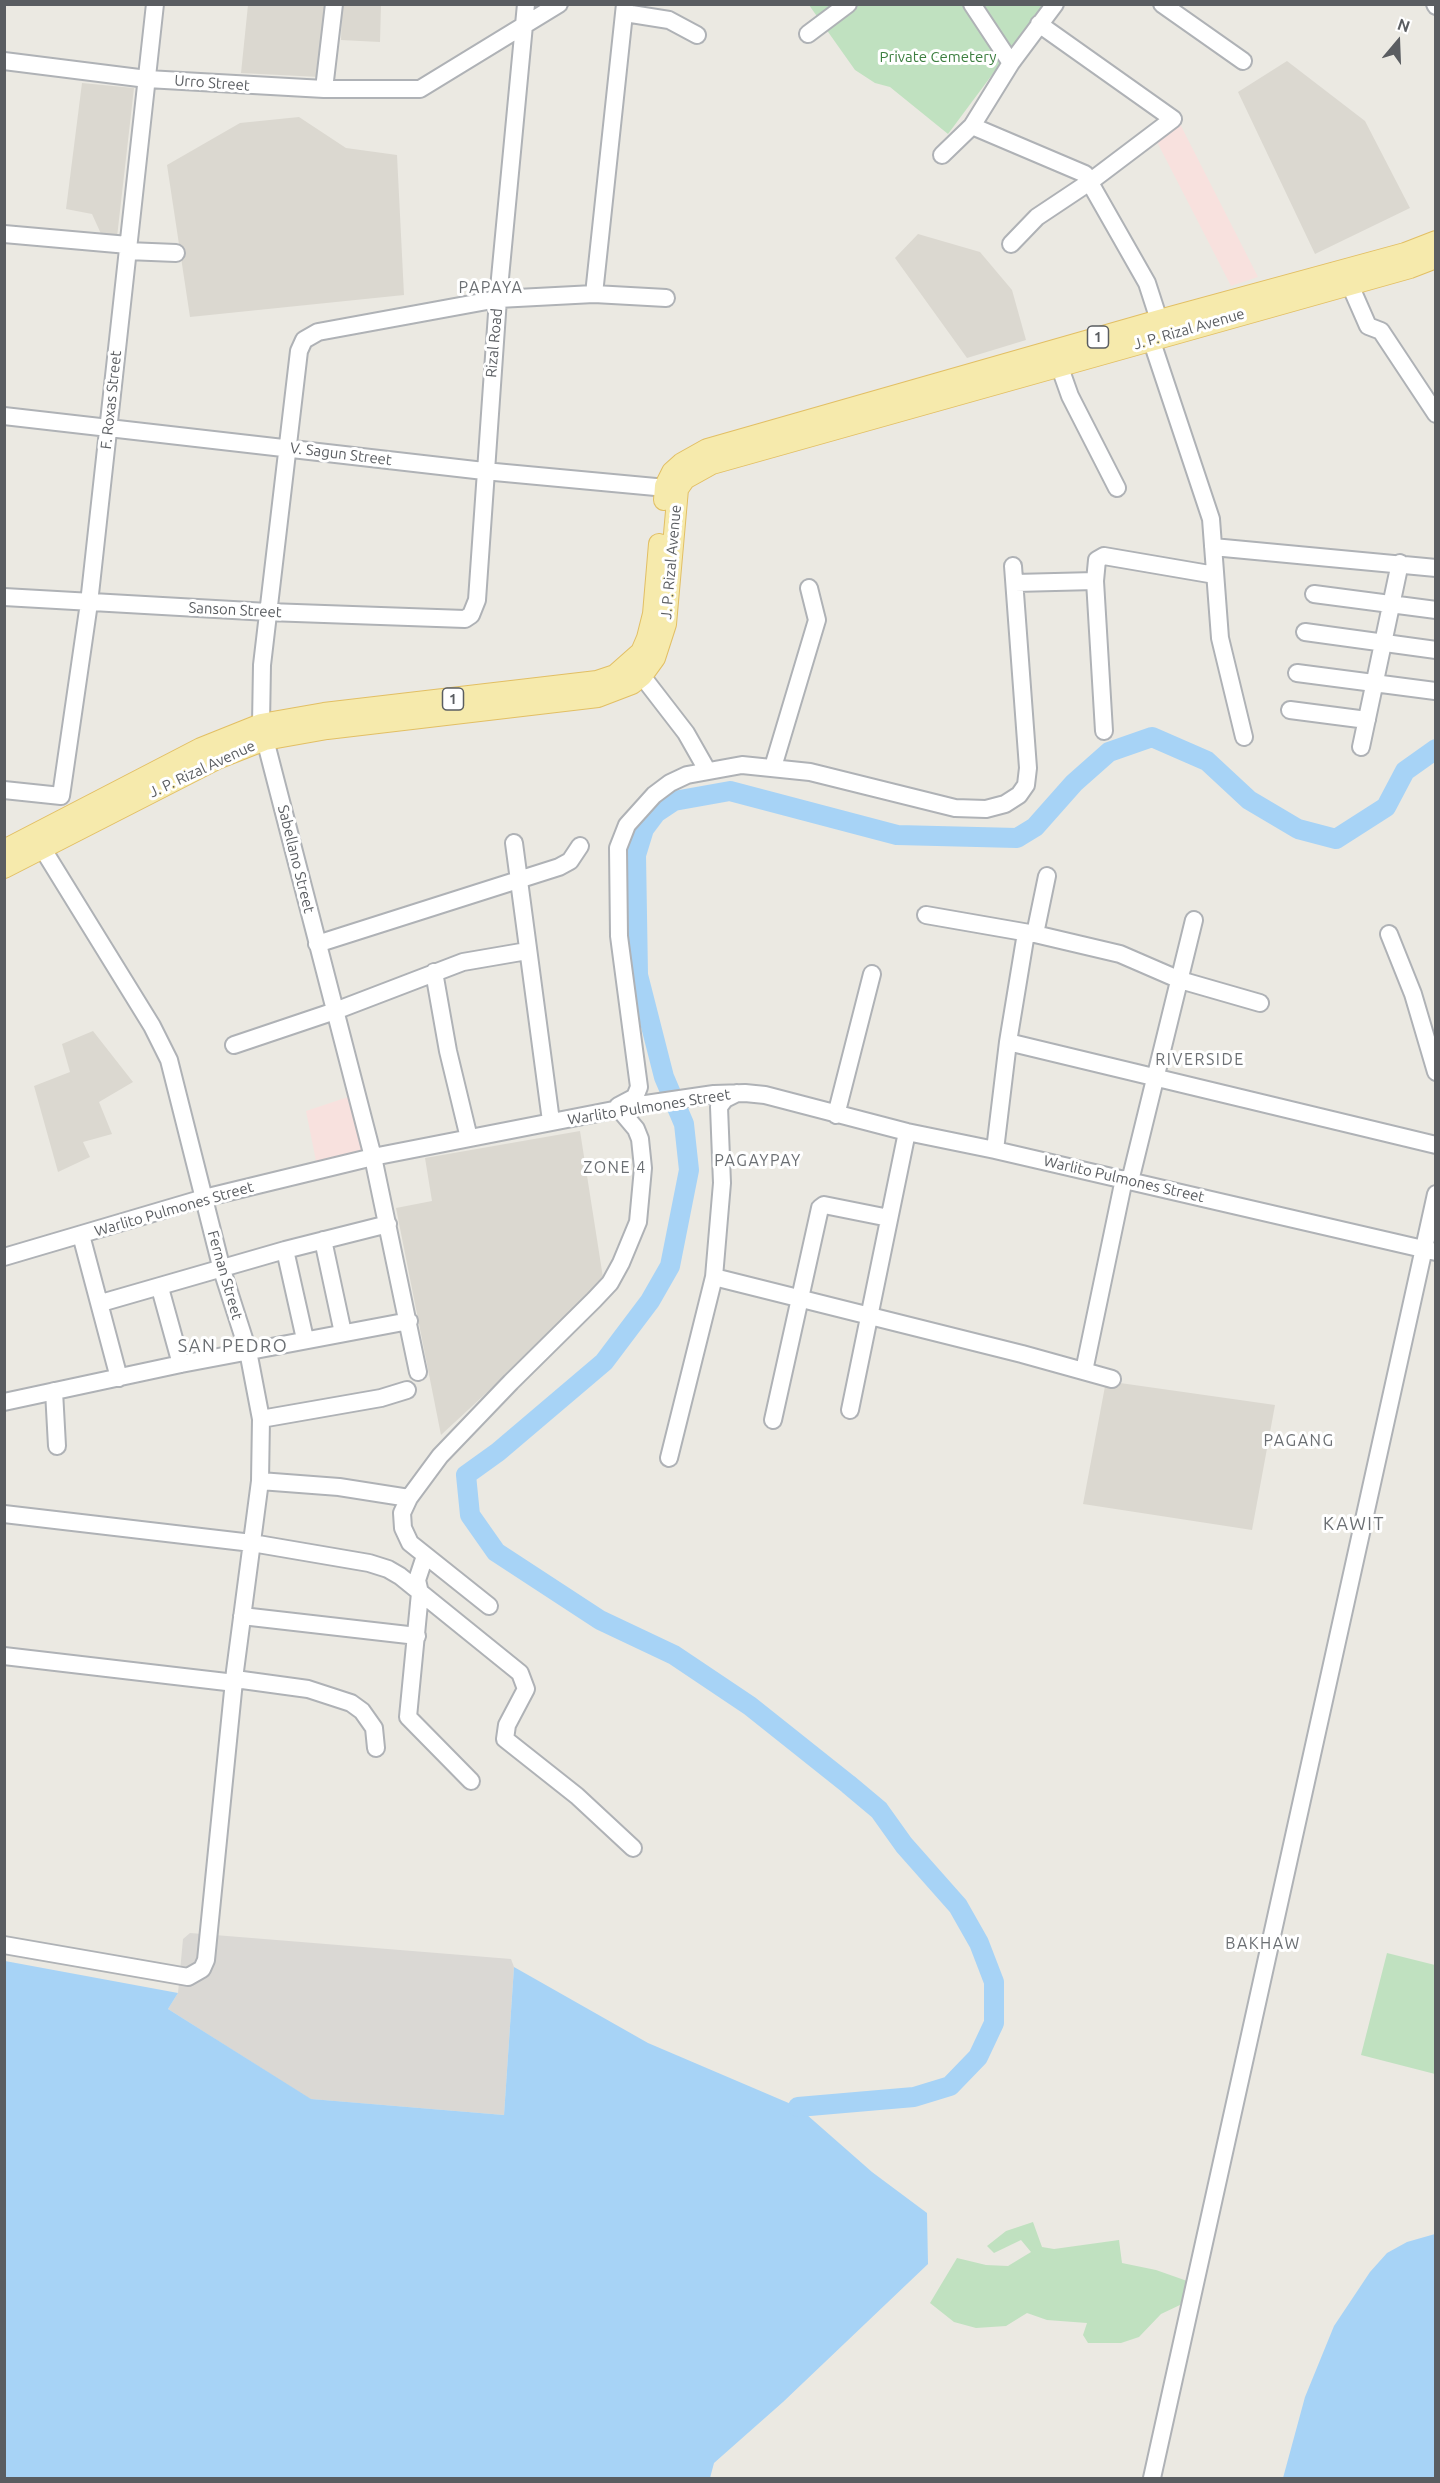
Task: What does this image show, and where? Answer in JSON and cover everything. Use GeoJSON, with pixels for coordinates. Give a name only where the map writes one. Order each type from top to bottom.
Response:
{"type":"FeatureCollection","features":[{"type":"Feature","properties":{"kind":"main road","name":"J. P. Rizal Avenue"},"geometry":{"type":"LineString","coordinates":[[1408,261],[1436,241]]}},
{"type":"Feature","properties":{"kind":"main road","name":"J. P. Rizal Avenue"},"geometry":{"type":"LineString","coordinates":[[4,868],[39,841],[142,788],[229,735],[263,732],[324,713],[598,698],[617,692],[642,676],[655,658],[666,624],[672,472],[682,463],[891,405],[1152,327],[1338,282],[1408,261],[1436,258]]}},
{"type":"Feature","properties":{"kind":"main road","name":"J. P. Rizal Avenue"},"geometry":{"type":"LineString","coordinates":[[980,379],[1059,365],[1152,327]]}},
{"type":"Feature","properties":{"kind":"main road","name":"J. P. Rizal Avenue"},"geometry":{"type":"LineString","coordinates":[[488,703],[597,681],[615,675],[641,652],[653,614],[671,488]]}},
{"type":"Feature","properties":{"kind":"main road","name":"J. P. Rizal Avenue"},"geometry":{"type":"LineString","coordinates":[[4,850],[39,841]]}},
{"type":"Feature","properties":{"kind":"street","name":"F. Roxas Street"},"geometry":{"type":"LineString","coordinates":[[61,796],[89,603],[155,4]]}},
{"type":"Feature","properties":{"kind":"street"},"geometry":{"type":"LineString","coordinates":[[324,89],[334,4]]}},
{"type":"Feature","properties":{"kind":"street","name":"Rizal Road"},"geometry":{"type":"LineString","coordinates":[[465,619],[475,609],[477,600],[484,471],[498,299],[526,4]]}},
{"type":"Feature","properties":{"kind":"street"},"geometry":{"type":"LineString","coordinates":[[524,28],[559,4]]}},
{"type":"Feature","properties":{"kind":"street"},"geometry":{"type":"LineString","coordinates":[[808,34],[849,4]]}},
{"type":"Feature","properties":{"kind":"street"},"geometry":{"type":"LineString","coordinates":[[972,4],[1011,63]]}},
{"type":"Feature","properties":{"kind":"street"},"geometry":{"type":"LineString","coordinates":[[942,155],[972,126],[1011,63],[1055,4]]}},
{"type":"Feature","properties":{"kind":"street"},"geometry":{"type":"LineString","coordinates":[[1162,4],[1244,61]]}},
{"type":"Feature","properties":{"kind":"street"},"geometry":{"type":"LineString","coordinates":[[594,294],[625,9],[669,20],[697,34]]}},
{"type":"Feature","properties":{"kind":"street"},"geometry":{"type":"LineString","coordinates":[[1011,244],[1037,217],[1091,182],[1173,119],[1039,24]]}},
{"type":"Feature","properties":{"kind":"street","name":"Urro Street"},"geometry":{"type":"LineString","coordinates":[[4,61],[147,79],[324,89],[420,89],[524,28]]}},
{"type":"Feature","properties":{"kind":"street"},"geometry":{"type":"LineString","coordinates":[[972,126],[1079,170],[1091,182],[1147,283],[1152,327],[1211,519],[1221,638],[1244,737]]}},
{"type":"Feature","properties":{"kind":"street"},"geometry":{"type":"LineString","coordinates":[[4,234],[176,253]]}},
{"type":"Feature","properties":{"kind":"street"},"geometry":{"type":"LineString","coordinates":[[1338,282],[1368,326],[1381,331],[1436,414]]}},
{"type":"Feature","properties":{"kind":"street"},"geometry":{"type":"LineString","coordinates":[[498,299],[594,294],[666,298]]}},
{"type":"Feature","properties":{"kind":"street","name":"Sabellano Street"},"geometry":{"type":"LineString","coordinates":[[418,1372],[373,1157],[263,732],[260,688],[299,351],[304,340],[318,333],[498,299]]}},
{"type":"Feature","properties":{"kind":"street"},"geometry":{"type":"LineString","coordinates":[[1059,365],[1070,396],[1118,488]]}},
{"type":"Feature","properties":{"kind":"street","name":"V. Sagun Street"},"geometry":{"type":"LineString","coordinates":[[4,416],[484,471],[671,488]]}},
{"type":"Feature","properties":{"kind":"street"},"geometry":{"type":"LineString","coordinates":[[1213,547],[1436,568]]}},
{"type":"Feature","properties":{"kind":"street"},"geometry":{"type":"LineString","coordinates":[[1104,731],[1095,581],[1097,560],[1104,556],[1215,575]]}},
{"type":"Feature","properties":{"kind":"street"},"geometry":{"type":"LineString","coordinates":[[1361,747],[1400,563]]}},
{"type":"Feature","properties":{"kind":"street"},"geometry":{"type":"LineString","coordinates":[[489,1606],[410,1544],[403,1528],[402,1513],[409,1498],[440,1456],[610,1283],[638,1222],[643,1168],[640,1139],[613,1111],[635,1097],[639,1087],[619,936],[616,866],[621,836],[654,795],[670,783],[707,770],[742,765],[810,772],[955,808],[986,809],[1005,804],[1019,795],[1026,785],[1028,768],[1014,574],[1095,581]]}},
{"type":"Feature","properties":{"kind":"street"},"geometry":{"type":"LineString","coordinates":[[772,767],[818,620],[809,588]]}},
{"type":"Feature","properties":{"kind":"street"},"geometry":{"type":"LineString","coordinates":[[1314,594],[1436,610]]}},
{"type":"Feature","properties":{"kind":"street","name":"Sanson Street"},"geometry":{"type":"LineString","coordinates":[[4,597],[268,612],[465,619]]}},
{"type":"Feature","properties":{"kind":"street"},"geometry":{"type":"LineString","coordinates":[[1305,632],[1436,650]]}},
{"type":"Feature","properties":{"kind":"street"},"geometry":{"type":"LineString","coordinates":[[1297,673],[1434,691]]}},
{"type":"Feature","properties":{"kind":"street"},"geometry":{"type":"LineString","coordinates":[[642,676],[686,733],[707,770]]}},
{"type":"Feature","properties":{"kind":"street"},"geometry":{"type":"LineString","coordinates":[[1290,710],[1367,720]]}},
{"type":"Feature","properties":{"kind":"street"},"geometry":{"type":"LineString","coordinates":[[4,790],[61,796],[77,821]]}},
{"type":"Feature","properties":{"kind":"street","name":"Fernan Street"},"geometry":{"type":"LineString","coordinates":[[4,1945],[188,1977],[202,1969],[206,1960],[242,1616],[260,1481],[261,1419],[248,1352],[222,1270],[163,1045],[39,841]]}},
{"type":"Feature","properties":{"kind":"street"},"geometry":{"type":"LineString","coordinates":[[514,843],[551,1121]]}},
{"type":"Feature","properties":{"kind":"street"},"geometry":{"type":"LineString","coordinates":[[317,944],[518,882],[570,861],[580,846]]}},
{"type":"Feature","properties":{"kind":"street"},"geometry":{"type":"LineString","coordinates":[[995,1150],[1008,1042],[1030,934],[1047,876]]}},
{"type":"Feature","properties":{"kind":"street"},"geometry":{"type":"LineString","coordinates":[[926,915],[1030,934],[1120,954],[1180,980],[1260,1003]]}},
{"type":"Feature","properties":{"kind":"street"},"geometry":{"type":"LineString","coordinates":[[1084,1371],[1127,1180],[1194,920]]}},
{"type":"Feature","properties":{"kind":"street"},"geometry":{"type":"LineString","coordinates":[[1389,933],[1413,994],[1436,1072]]}},
{"type":"Feature","properties":{"kind":"street"},"geometry":{"type":"LineString","coordinates":[[234,1045],[335,1011],[463,962],[527,951]]}},
{"type":"Feature","properties":{"kind":"street"},"geometry":{"type":"LineString","coordinates":[[434,972],[448,1051],[469,1138]]}},
{"type":"Feature","properties":{"kind":"street"},"geometry":{"type":"LineString","coordinates":[[836,1114],[872,974]]}},
{"type":"Feature","properties":{"kind":"street"},"geometry":{"type":"LineString","coordinates":[[1008,1042],[1436,1145]]}},
{"type":"Feature","properties":{"kind":"street"},"geometry":{"type":"LineString","coordinates":[[669,1458],[714,1277],[722,1184],[718,1112],[722,1102],[736,1093]]}},
{"type":"Feature","properties":{"kind":"street","name":"Warlito Pulmones Street"},"geometry":{"type":"LineString","coordinates":[[4,1257],[204,1198],[373,1157],[551,1121],[714,1094],[736,1093],[765,1095],[907,1132],[995,1150],[1430,1250]]}},
{"type":"Feature","properties":{"kind":"street"},"geometry":{"type":"LineString","coordinates":[[850,1410],[907,1132]]}},
{"type":"Feature","properties":{"kind":"street"},"geometry":{"type":"LineString","coordinates":[[1152,2478],[1430,1250],[1436,1194]]}},
{"type":"Feature","properties":{"kind":"street"},"geometry":{"type":"LineString","coordinates":[[773,1420],[818,1211],[822,1206],[889,1218]]}},
{"type":"Feature","properties":{"kind":"street"},"geometry":{"type":"LineString","coordinates":[[101,1303],[160,1288],[285,1250],[388,1224]]}},
{"type":"Feature","properties":{"kind":"street"},"geometry":{"type":"LineString","coordinates":[[81,1235],[101,1303],[119,1378]]}},
{"type":"Feature","properties":{"kind":"street"},"geometry":{"type":"LineString","coordinates":[[324,1240],[343,1333]]}},
{"type":"Feature","properties":{"kind":"street"},"geometry":{"type":"LineString","coordinates":[[285,1250],[305,1339]]}},
{"type":"Feature","properties":{"kind":"street"},"geometry":{"type":"LineString","coordinates":[[714,1277],[1112,1379]]}},
{"type":"Feature","properties":{"kind":"street"},"geometry":{"type":"LineString","coordinates":[[160,1288],[181,1364]]}},
{"type":"Feature","properties":{"kind":"street"},"geometry":{"type":"LineString","coordinates":[[4,1402],[305,1339],[409,1321]]}},
{"type":"Feature","properties":{"kind":"street"},"geometry":{"type":"LineString","coordinates":[[261,1419],[381,1398],[407,1390]]}},
{"type":"Feature","properties":{"kind":"street"},"geometry":{"type":"LineString","coordinates":[[54,1391],[57,1446]]}},
{"type":"Feature","properties":{"kind":"street"},"geometry":{"type":"LineString","coordinates":[[260,1481],[339,1487],[409,1498]]}},
{"type":"Feature","properties":{"kind":"street"},"geometry":{"type":"LineString","coordinates":[[4,1514],[252,1543],[369,1563],[400,1576],[520,1674],[525,1682],[523,1696],[507,1725],[504,1739],[577,1796],[633,1848]]}},
{"type":"Feature","properties":{"kind":"street"},"geometry":{"type":"LineString","coordinates":[[425,1556],[417,1580],[420,1593],[408,1717],[471,1781]]}},
{"type":"Feature","properties":{"kind":"street"},"geometry":{"type":"LineString","coordinates":[[242,1616],[417,1636]]}},
{"type":"Feature","properties":{"kind":"street"},"geometry":{"type":"LineString","coordinates":[[4,1656],[308,1689],[351,1702],[362,1711],[374,1728],[376,1748]]}},
{"type":"Feature","properties":{"kind":"shaded area"},"geometry":{"type":"Polygon","coordinates":[[[248,5],[326,5],[319,77],[241,73],[248,5]]]}},
{"type":"Feature","properties":{"kind":"shaded area"},"geometry":{"type":"Polygon","coordinates":[[[342,5],[381,5],[380,42],[341,40],[342,5]]]}},
{"type":"Feature","properties":{"kind":"shaded area"},"geometry":{"type":"Polygon","coordinates":[[[1287,61],[1365,121],[1410,208],[1315,254],[1238,92],[1287,61]]]}},
{"type":"Feature","properties":{"kind":"shaded area"},"geometry":{"type":"Polygon","coordinates":[[[82,83],[134,88],[117,237],[102,236],[92,214],[66,209],[82,83]]]}},
{"type":"Feature","properties":{"kind":"shaded area"},"geometry":{"type":"Polygon","coordinates":[[[299,117],[346,148],[397,155],[404,295],[190,317],[167,165],[240,123],[299,117]]]}},
{"type":"Feature","properties":{"kind":"shaded area"},"geometry":{"type":"Polygon","coordinates":[[[1178,120],[1258,277],[1231,286],[1155,138],[1178,120]]]}},
{"type":"Feature","properties":{"kind":"shaded area"},"geometry":{"type":"Polygon","coordinates":[[[918,234],[980,252],[1012,290],[1026,340],[967,358],[895,258],[918,234]]]}},
{"type":"Feature","properties":{"kind":"shaded area"},"geometry":{"type":"Polygon","coordinates":[[[93,1031],[133,1082],[99,1102],[112,1134],[83,1142],[90,1157],[58,1172],[34,1086],[70,1072],[62,1044],[93,1031]]]}},
{"type":"Feature","properties":{"kind":"shaded area"},"geometry":{"type":"Polygon","coordinates":[[[351,1096],[364,1150],[316,1161],[306,1111],[351,1096]]]}},
{"type":"Feature","properties":{"kind":"shaded area"},"geometry":{"type":"Polygon","coordinates":[[[580,1131],[604,1284],[441,1435],[396,1208],[432,1201],[425,1158],[580,1131]]]}},
{"type":"Feature","properties":{"kind":"shaded area"},"geometry":{"type":"Polygon","coordinates":[[[1106,1381],[1275,1405],[1252,1530],[1083,1504],[1106,1381]]]}},
{"type":"Feature","properties":{"kind":"shaded area"},"geometry":{"type":"Polygon","coordinates":[[[190,1933],[511,1959],[514,1967],[504,2115],[310,2099],[168,2009],[178,1993],[183,1939],[190,1933]]]}},
{"type":"Feature","properties":{"kind":"green space","name":"Private Cemetery"},"geometry":{"type":"Polygon","coordinates":[[[809,5],[1044,5],[948,134],[890,87],[875,83],[855,70],[809,5]]]}},
{"type":"Feature","properties":{"kind":"green space"},"geometry":{"type":"Polygon","coordinates":[[[1387,1953],[1435,1965],[1435,2074],[1361,2055],[1387,1953]]]}},
{"type":"Feature","properties":{"kind":"green space"},"geometry":{"type":"Polygon","coordinates":[[[1033,2222],[1042,2247],[1054,2249],[1119,2240],[1122,2263],[1156,2270],[1190,2282],[1180,2305],[1161,2314],[1139,2337],[1121,2343],[1088,2343],[1083,2335],[1087,2323],[1047,2320],[1027,2313],[1006,2326],[976,2328],[954,2322],[930,2303],[957,2258],[986,2265],[1008,2266],[1031,2252],[1021,2240],[994,2253],[987,2246],[1006,2231],[1033,2222]]]}},
{"type":"Feature","properties":{"kind":"water"},"geometry":{"type":"Polygon","coordinates":[[[5,1961],[178,1993],[168,2009],[311,2099],[504,2115],[514,1967],[648,2043],[798,2107],[872,2172],[927,2213],[928,2264],[783,2402],[714,2463],[710,2478],[5,2478],[5,1961]]]}},
{"type":"Feature","properties":{"kind":"water"},"geometry":{"type":"Polygon","coordinates":[[[1435,2234],[1435,2478],[1283,2478],[1305,2397],[1334,2326],[1370,2272],[1387,2253],[1407,2242],[1435,2234]]]}},
{"type":"Feature","properties":{"kind":"waterway"},"geometry":{"type":"LineString","coordinates":[[798,2107],[914,2097],[950,2086],[978,2057],[994,2023],[994,1982],[979,1943],[958,1906],[904,1845],[879,1810],[750,1706],[674,1655],[600,1620],[496,1552],[470,1515],[466,1475],[498,1452],[604,1362],[650,1301],[670,1266],[689,1170],[684,1124],[664,1077],[638,975],[636,855],[644,829],[656,813],[674,801],[730,791],[897,835],[1017,838],[1035,827],[1074,783],[1109,752],[1152,737],[1207,761],[1249,800],[1298,829],[1336,839],[1386,807],[1405,771],[1436,749]]}},
{"type":"Feature","properties":{"kind":"district","name":"PAPAYA"},"geometry":{"type":"Point","coordinates":[491,288]}},
{"type":"Feature","properties":{"kind":"district","name":"RIVERSIDE"},"geometry":{"type":"Point","coordinates":[1200,1060]}},
{"type":"Feature","properties":{"kind":"district","name":"PAGAYPAY"},"geometry":{"type":"Point","coordinates":[758,1161]}},
{"type":"Feature","properties":{"kind":"district","name":"ZONE 4"},"geometry":{"type":"Point","coordinates":[615,1168]}},
{"type":"Feature","properties":{"kind":"district","name":"SAN PEDRO"},"geometry":{"type":"Point","coordinates":[233,1346]}},
{"type":"Feature","properties":{"kind":"district","name":"PAGANG"},"geometry":{"type":"Point","coordinates":[1299,1441]}},
{"type":"Feature","properties":{"kind":"district","name":"KAWIT"},"geometry":{"type":"Point","coordinates":[1354,1524]}},
{"type":"Feature","properties":{"kind":"district","name":"BAKHAW"},"geometry":{"type":"Point","coordinates":[1263,1944]}}]}
